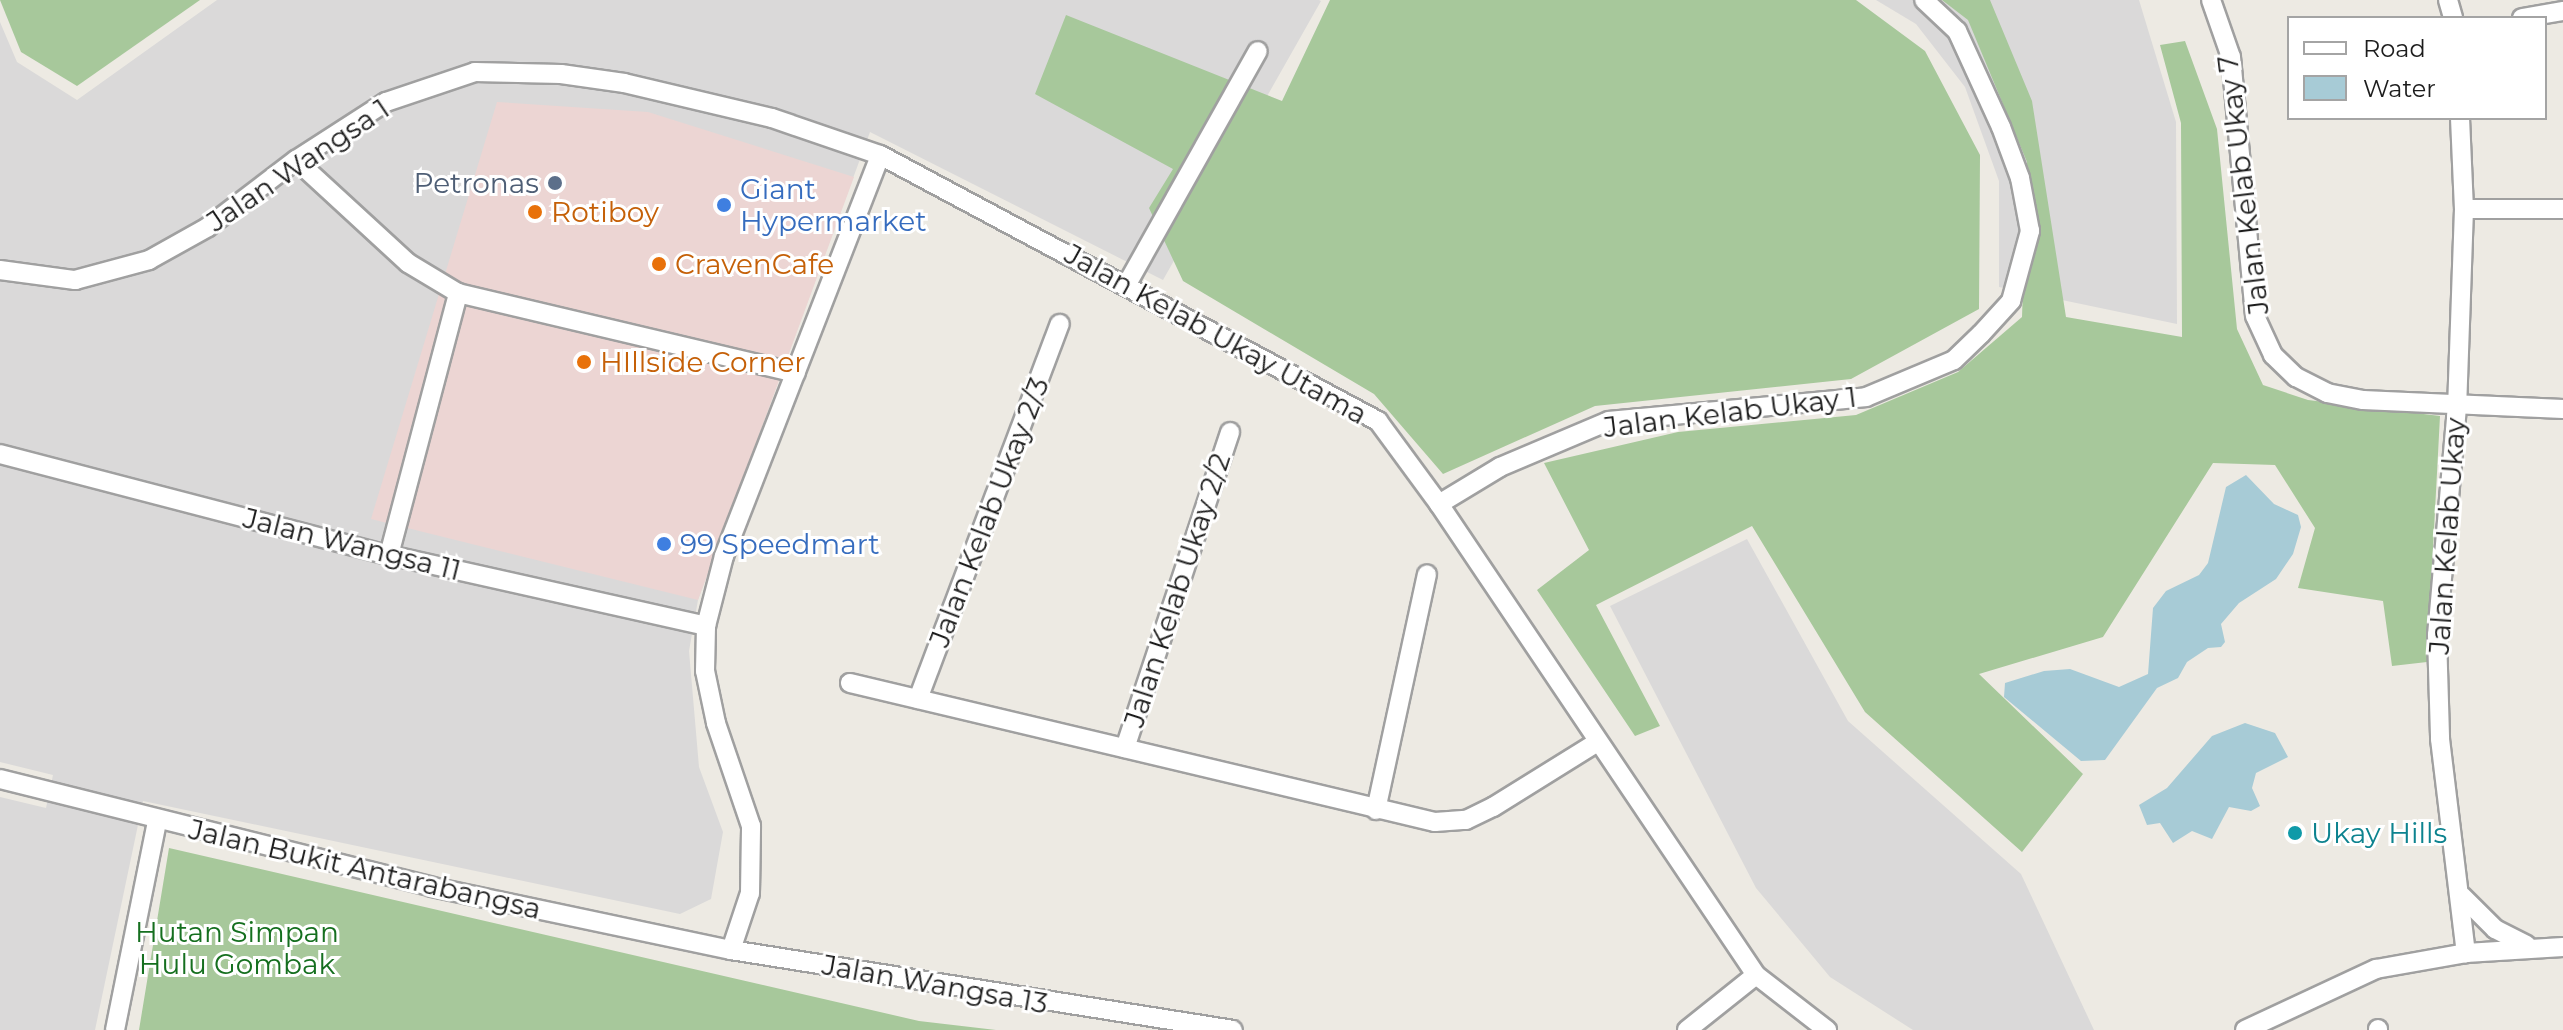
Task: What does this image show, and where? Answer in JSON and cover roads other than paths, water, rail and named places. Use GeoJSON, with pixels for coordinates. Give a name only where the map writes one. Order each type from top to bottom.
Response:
{"type":"FeatureCollection","features":[{"type":"Feature","properties":{"kind":"street","name":"Jalan Kelab Ukay 1"},"geometry":{"type":"LineString","coordinates":[[1439,504],[1500,467],[1609,421],[1866,397],[1954,360],[1981,334],[2011,301],[2030,231],[2020,178],[2001,127],[1957,31],[1924,0]]}},
{"type":"Feature","properties":{"kind":"street","name":"Jalan Kelab Ukay 7"},"geometry":{"type":"LineString","coordinates":[[2211,0],[2231,57],[2255,316],[2273,355],[2296,377],[2327,393],[2457,407],[2563,409]]}},
{"type":"Feature","properties":{"kind":"street"},"geometry":{"type":"LineString","coordinates":[[2534,16],[2563,11]]}},
{"type":"Feature","properties":{"kind":"street"},"geometry":{"type":"LineString","coordinates":[[1127,284],[1258,51]]}},
{"type":"Feature","properties":{"kind":"street","name":"Jalan Wangsa 1"},"geometry":{"type":"LineString","coordinates":[[0,270],[75,280],[149,260],[208,227],[296,160],[386,102],[475,72],[519,72],[654,90],[772,118],[880,155]]}},
{"type":"Feature","properties":{"kind":"street","name":"Jalan Kelab Ukay"},"geometry":{"type":"LineString","coordinates":[[2460,120],[2464,209],[2457,407],[2437,635],[2440,739],[2462,896],[2466,953]]}},
{"type":"Feature","properties":{"kind":"street","name":"Jalan Kelab Ukay Utama"},"geometry":{"type":"LineString","coordinates":[[880,155],[1127,284],[1378,421],[1439,504],[1596,743],[1756,975],[1827,1030]]}},
{"type":"Feature","properties":{"kind":"street"},"geometry":{"type":"LineString","coordinates":[[731,950],[750,893],[751,826],[716,723],[705,671],[706,626],[724,556],[880,155]]}},
{"type":"Feature","properties":{"kind":"street"},"geometry":{"type":"LineString","coordinates":[[296,160],[408,263],[458,293],[796,373]]}},
{"type":"Feature","properties":{"kind":"street"},"geometry":{"type":"LineString","coordinates":[[2464,209],[2563,209]]}},
{"type":"Feature","properties":{"kind":"street"},"geometry":{"type":"LineString","coordinates":[[389,555],[458,293]]}},
{"type":"Feature","properties":{"kind":"street","name":"Jalan Kelab Ukay 2/3"},"geometry":{"type":"LineString","coordinates":[[918,699],[1060,324]]}},
{"type":"Feature","properties":{"kind":"street","name":"Jalan Kelab Ukay 2/2"},"geometry":{"type":"LineString","coordinates":[[1125,748],[1230,432]]}},
{"type":"Feature","properties":{"kind":"street","name":"Jalan Wangsa 11"},"geometry":{"type":"LineString","coordinates":[[0,454],[389,555],[706,626]]}},
{"type":"Feature","properties":{"kind":"street"},"geometry":{"type":"LineString","coordinates":[[1376,810],[1427,574]]}},
{"type":"Feature","properties":{"kind":"street"},"geometry":{"type":"LineString","coordinates":[[850,683],[1435,822],[1466,820],[1596,743]]}},
{"type":"Feature","properties":{"kind":"street","name":"Jalan Bukit Antarabangsa"},"geometry":{"type":"LineString","coordinates":[[0,779],[157,821],[731,950]]}},
{"type":"Feature","properties":{"kind":"street"},"geometry":{"type":"LineString","coordinates":[[115,1030],[157,821]]}},
{"type":"Feature","properties":{"kind":"street"},"geometry":{"type":"LineString","coordinates":[[2462,896],[2495,929],[2529,946]]}},
{"type":"Feature","properties":{"kind":"street"},"geometry":{"type":"LineString","coordinates":[[2245,1030],[2376,969],[2466,953],[2529,946],[2563,947]]}},
{"type":"Feature","properties":{"kind":"street","name":"Jalan Wangsa 13"},"geometry":{"type":"LineString","coordinates":[[731,950],[1233,1030]]}},
{"type":"Feature","properties":{"kind":"street"},"geometry":{"type":"LineString","coordinates":[[1687,1030],[1756,975]]}},
{"type":"Feature","properties":{"kind":"water"},"geometry":{"type":"Polygon","coordinates":[[[2246,475],[2274,504],[2298,515],[2301,527],[2293,554],[2276,579],[2239,603],[2221,624],[2225,642],[2221,647],[2208,648],[2187,662],[2178,678],[2157,688],[2105,760],[2081,761],[2004,697],[2005,683],[2044,671],[2070,669],[2119,687],[2148,674],[2153,608],[2166,591],[2199,575],[2208,563],[2226,487],[2246,475]]]}},
{"type":"Feature","properties":{"kind":"water"},"geometry":{"type":"Polygon","coordinates":[[[2245,723],[2275,733],[2288,757],[2256,773],[2252,788],[2260,806],[2251,811],[2229,807],[2212,839],[2192,831],[2173,843],[2160,823],[2147,825],[2139,805],[2167,788],[2212,736],[2245,723]]]}},
{"type":"Feature","properties":{"kind":"place","name":"Petronas"},"geometry":{"type":"Point","coordinates":[555,183]}},
{"type":"Feature","properties":{"kind":"place","name":"Giant Hypermarket"},"geometry":{"type":"Point","coordinates":[724,205]}},
{"type":"Feature","properties":{"kind":"place","name":"Rotiboy"},"geometry":{"type":"Point","coordinates":[535,212]}},
{"type":"Feature","properties":{"kind":"place","name":"CravenCafe"},"geometry":{"type":"Point","coordinates":[659,264]}},
{"type":"Feature","properties":{"kind":"place","name":"HIllside Corner"},"geometry":{"type":"Point","coordinates":[584,362]}},
{"type":"Feature","properties":{"kind":"place","name":"99 Speedmart"},"geometry":{"type":"Point","coordinates":[664,544]}},
{"type":"Feature","properties":{"kind":"place","name":"Ukay Hills"},"geometry":{"type":"Point","coordinates":[2295,833]}},
{"type":"Feature","properties":{"kind":"park label","name":"Hutan Simpan Hulu Gombak"},"geometry":{"type":"Point","coordinates":[237,948]}}]}
